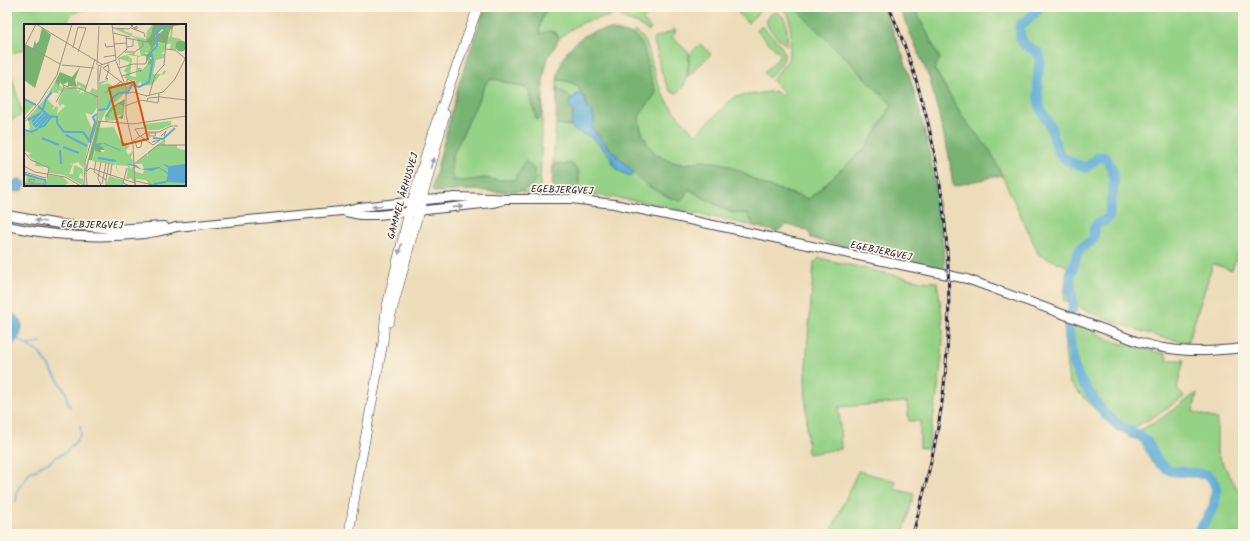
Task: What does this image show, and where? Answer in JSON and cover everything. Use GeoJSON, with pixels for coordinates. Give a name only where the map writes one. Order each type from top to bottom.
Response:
{"type":"FeatureCollection","features":[{"type":"Feature","properties":{"kind":"main road","name":"GAMMEL ÅRHUSVEJ"},"geometry":{"type":"LineString","coordinates":[[350,534],[357,483],[383,342],[386,310],[409,212],[417,201],[432,134],[478,7]]}},
{"type":"Feature","properties":{"kind":"main road","name":"GAMMEL ÅRHUSVEJ"},"geometry":{"type":"LineString","coordinates":[[383,342],[419,211],[417,201]]}},
{"type":"Feature","properties":{"kind":"street","name":"EGEBJERGVEJ"},"geometry":{"type":"LineString","coordinates":[[7,215],[58,224],[114,229],[168,226],[176,227],[341,211],[360,207],[455,197],[571,199],[614,204],[967,279],[1139,342],[1163,348],[1188,351],[1213,351],[1243,348]]}},
{"type":"Feature","properties":{"kind":"street","name":"EGEBJERGVEJ"},"geometry":{"type":"LineString","coordinates":[[341,211],[378,215],[492,203],[507,199]]}},
{"type":"Feature","properties":{"kind":"street","name":"EGEBJERGVEJ"},"geometry":{"type":"LineString","coordinates":[[7,226],[46,233],[76,236],[118,236],[169,230],[176,227]]}},
{"type":"Feature","properties":{"kind":"street"},"geometry":{"type":"LineString","coordinates":[[46,233],[52,228],[107,231],[114,229]]}},
{"type":"Feature","properties":{"kind":"green space"},"geometry":{"type":"Polygon","coordinates":[[[7,7],[91,7],[80,10],[71,15],[67,22],[68,24],[24,24],[24,49],[9,54],[7,59],[7,7]]]}},
{"type":"Feature","properties":{"kind":"green space"},"geometry":{"type":"Polygon","coordinates":[[[494,7],[546,7],[540,23],[540,34],[549,31],[556,33],[559,39],[548,58],[543,79],[543,95],[541,101],[542,111],[540,118],[537,120],[529,89],[494,79],[487,81],[452,157],[451,172],[453,180],[464,181],[485,178],[494,180],[514,180],[525,161],[533,168],[536,179],[533,182],[532,187],[526,187],[523,191],[496,192],[476,190],[434,192],[432,188],[460,80],[485,8],[490,10],[494,7]]]}},
{"type":"Feature","properties":{"kind":"green space"},"geometry":{"type":"Polygon","coordinates":[[[546,7],[614,7],[610,16],[582,23],[559,39],[556,32],[549,31],[540,34],[540,24],[546,7]]]}},
{"type":"Feature","properties":{"kind":"green space"},"geometry":{"type":"Polygon","coordinates":[[[621,7],[656,7],[643,20],[651,29],[648,31],[638,24],[623,19],[620,14],[621,7]]]}},
{"type":"Feature","properties":{"kind":"green space"},"geometry":{"type":"Polygon","coordinates":[[[744,7],[764,7],[748,23],[738,13],[744,7]]]}},
{"type":"Feature","properties":{"kind":"green space"},"geometry":{"type":"Polygon","coordinates":[[[781,7],[798,7],[798,11],[892,105],[868,145],[809,199],[762,184],[730,166],[703,161],[684,164],[664,159],[651,149],[646,142],[640,125],[639,116],[656,93],[639,40],[633,35],[635,31],[646,43],[657,81],[668,102],[680,118],[696,134],[734,97],[776,91],[781,96],[784,92],[772,80],[788,60],[790,48],[791,31],[789,16],[781,7]]]}},
{"type":"Feature","properties":{"kind":"green space"},"geometry":{"type":"Polygon","coordinates":[[[798,7],[883,7],[905,62],[924,128],[934,175],[941,223],[945,272],[927,265],[811,238],[809,231],[797,227],[786,225],[776,232],[754,226],[748,214],[730,212],[689,189],[681,201],[670,198],[646,185],[600,138],[593,129],[594,117],[587,108],[585,97],[578,87],[568,81],[557,80],[559,68],[564,58],[577,41],[586,35],[596,31],[607,30],[619,31],[632,35],[639,40],[643,47],[656,93],[639,116],[642,134],[657,154],[664,159],[684,164],[703,161],[730,166],[762,184],[809,199],[868,145],[892,105],[798,11],[798,7]]]}},
{"type":"Feature","properties":{"kind":"green space"},"geometry":{"type":"Polygon","coordinates":[[[899,7],[914,7],[940,59],[934,69],[964,119],[991,152],[1002,175],[953,186],[949,156],[930,80],[899,7]]]}},
{"type":"Feature","properties":{"kind":"green space"},"geometry":{"type":"Polygon","coordinates":[[[914,7],[1238,7],[1243,16],[1243,249],[1240,248],[1232,270],[1213,264],[1188,342],[1156,336],[1140,331],[1064,301],[1067,266],[1039,255],[991,152],[964,119],[934,68],[940,59],[914,7]]]}},
{"type":"Feature","properties":{"kind":"green space"},"geometry":{"type":"Polygon","coordinates":[[[777,12],[786,23],[787,46],[772,32],[767,24],[769,16],[777,12]]]}},
{"type":"Feature","properties":{"kind":"green space"},"geometry":{"type":"Polygon","coordinates":[[[761,26],[780,45],[784,55],[782,63],[769,78],[764,73],[781,55],[756,30],[761,26]]]}},
{"type":"Feature","properties":{"kind":"green space"},"geometry":{"type":"Polygon","coordinates":[[[673,28],[676,31],[672,37],[689,53],[686,80],[684,86],[676,93],[670,91],[665,80],[653,39],[672,31],[673,28]]]}},
{"type":"Feature","properties":{"kind":"green space"},"geometry":{"type":"Polygon","coordinates":[[[700,44],[711,54],[688,77],[690,54],[700,44]]]}},
{"type":"Feature","properties":{"kind":"green space"},"geometry":{"type":"Polygon","coordinates":[[[7,59],[21,110],[19,117],[7,121],[7,59]]]}},
{"type":"Feature","properties":{"kind":"green space"},"geometry":{"type":"Polygon","coordinates":[[[494,79],[529,89],[536,119],[541,110],[543,95],[540,185],[539,189],[535,193],[523,193],[526,187],[525,161],[514,181],[485,178],[464,181],[453,180],[451,172],[452,157],[487,81],[494,79]]]}},
{"type":"Feature","properties":{"kind":"green space"},"geometry":{"type":"Polygon","coordinates":[[[557,80],[572,83],[577,87],[581,95],[576,94],[574,98],[571,98],[557,87],[557,80]]]}},
{"type":"Feature","properties":{"kind":"green space"},"geometry":{"type":"Polygon","coordinates":[[[557,87],[571,98],[569,103],[573,114],[571,126],[556,124],[557,87]]]}},
{"type":"Feature","properties":{"kind":"green space"},"geometry":{"type":"Polygon","coordinates":[[[556,124],[571,126],[576,132],[587,134],[609,155],[613,164],[633,175],[633,171],[646,185],[681,201],[689,189],[730,212],[748,213],[754,226],[648,203],[585,193],[579,183],[578,170],[571,163],[564,165],[558,163],[553,165],[556,124]]]}},
{"type":"Feature","properties":{"kind":"green space"},"geometry":{"type":"Polygon","coordinates":[[[558,163],[564,165],[571,163],[578,170],[579,183],[585,193],[554,190],[552,188],[553,165],[558,163]]]}},
{"type":"Feature","properties":{"kind":"green space"},"geometry":{"type":"Polygon","coordinates":[[[819,258],[921,281],[937,282],[943,337],[941,365],[928,448],[920,448],[920,421],[909,421],[907,402],[839,407],[841,449],[808,454],[805,377],[814,263],[819,258]]]}},
{"type":"Feature","properties":{"kind":"green space"},"geometry":{"type":"Polygon","coordinates":[[[1064,323],[1088,329],[1115,342],[1166,354],[1167,360],[1184,360],[1177,388],[1184,397],[1133,428],[1117,431],[1069,383],[1065,351],[1064,323]]]}},
{"type":"Feature","properties":{"kind":"green space"},"geometry":{"type":"Polygon","coordinates":[[[1197,393],[1193,412],[1217,419],[1217,454],[1243,498],[1243,534],[1192,534],[1204,519],[1209,508],[1212,488],[1211,482],[1205,478],[1176,476],[1152,463],[1142,443],[1137,439],[1128,437],[1160,419],[1197,393]]]}},
{"type":"Feature","properties":{"kind":"green space"},"geometry":{"type":"Polygon","coordinates":[[[858,471],[896,481],[894,489],[914,494],[903,534],[832,534],[831,532],[858,471]]]}},
{"type":"Feature","properties":{"kind":"water"},"geometry":{"type":"Polygon","coordinates":[[[576,94],[585,97],[587,108],[592,111],[594,117],[593,129],[611,150],[633,171],[633,175],[628,175],[619,170],[613,164],[610,156],[594,139],[573,129],[571,126],[573,109],[569,106],[571,98],[574,98],[576,94]]]}},
{"type":"Feature","properties":{"kind":"water"},"geometry":{"type":"Polygon","coordinates":[[[20,179],[24,181],[25,186],[23,190],[15,192],[8,188],[14,181],[20,179]]]}},
{"type":"Feature","properties":{"kind":"water"},"geometry":{"type":"Polygon","coordinates":[[[7,311],[19,319],[22,329],[17,340],[7,350],[7,311]]]}},
{"type":"Feature","properties":{"kind":"waterway"},"geometry":{"type":"LineString","coordinates":[[1039,7],[1038,10],[1019,27],[1023,43],[1038,52],[1040,57],[1038,71],[1038,99],[1042,112],[1051,128],[1058,151],[1062,157],[1068,161],[1086,168],[1099,157],[1105,157],[1113,170],[1114,182],[1109,217],[1104,221],[1097,223],[1094,228],[1094,236],[1091,241],[1078,252],[1070,278],[1073,306],[1069,321],[1069,334],[1074,366],[1081,381],[1105,414],[1121,427],[1140,435],[1146,440],[1159,463],[1171,471],[1208,475],[1212,480],[1216,490],[1212,510],[1196,534]]}},
{"type":"Feature","properties":{"kind":"waterway"},"geometry":{"type":"LineString","coordinates":[[18,339],[42,356],[66,392],[70,407]]}},
{"type":"Feature","properties":{"kind":"waterway"},"geometry":{"type":"LineString","coordinates":[[27,345],[41,342]]}},
{"type":"Feature","properties":{"kind":"waterway"},"geometry":{"type":"LineString","coordinates":[[16,502],[19,487],[30,472],[65,453],[79,438],[81,433],[80,425]]}},
{"type":"Feature","properties":{"kind":"railway"},"geometry":{"type":"LineString","coordinates":[[889,7],[907,53],[922,100],[934,148],[942,197],[947,247],[949,296],[943,395],[934,448],[913,534]]}}]}
